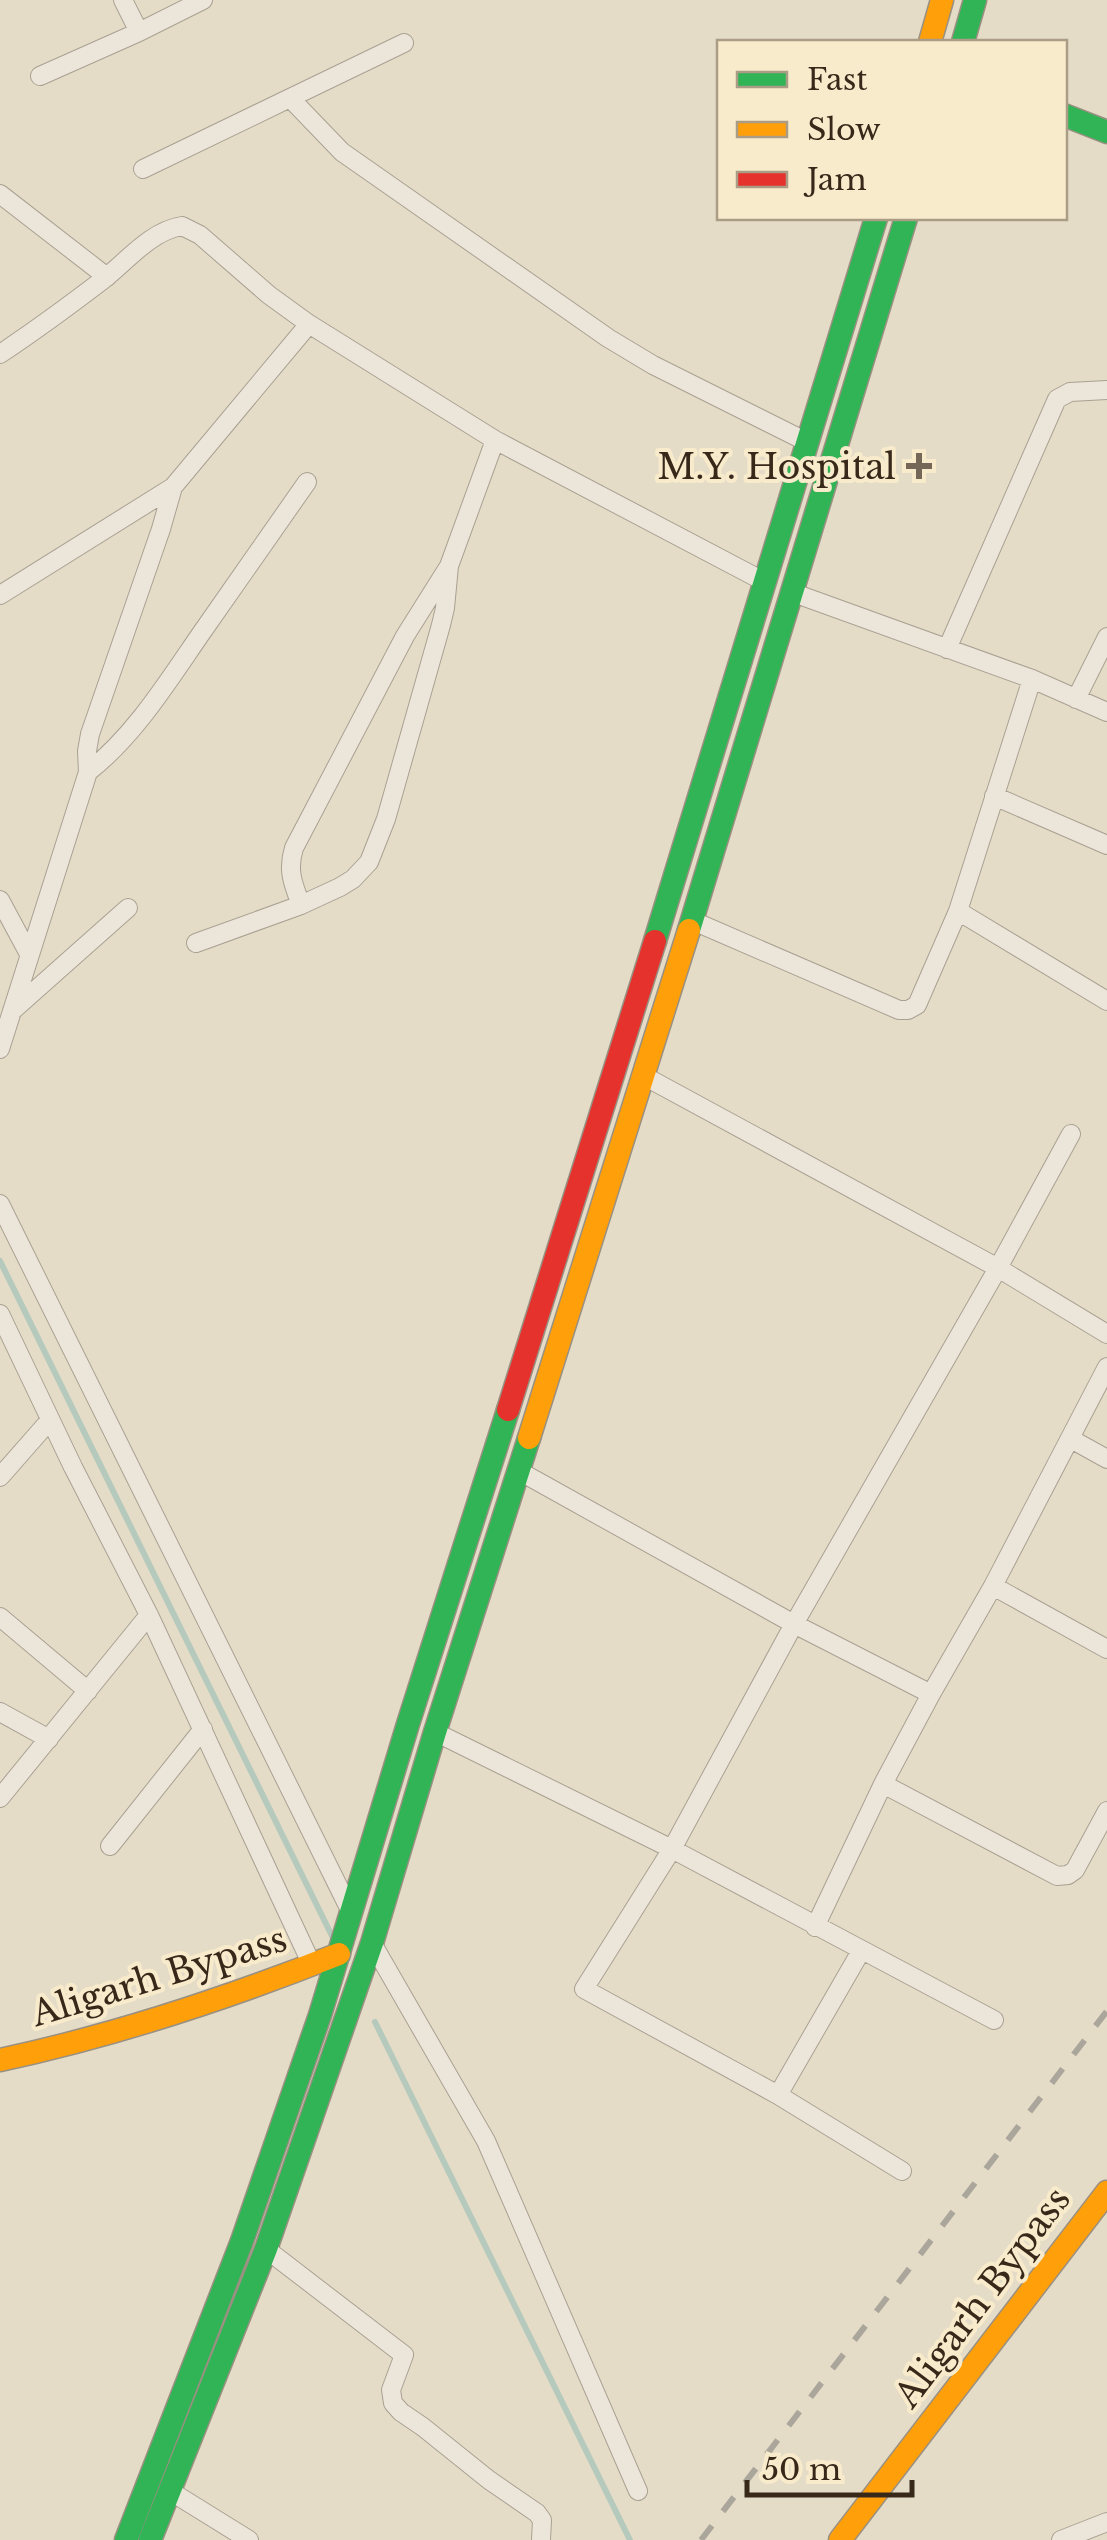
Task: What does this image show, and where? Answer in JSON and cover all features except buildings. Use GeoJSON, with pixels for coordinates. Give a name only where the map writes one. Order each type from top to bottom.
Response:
{"type":"FeatureCollection","features":[{"type":"Feature","properties":{"kind":"main road"},"geometry":{"type":"LineString","coordinates":[[931,40],[942,0]]}},
{"type":"Feature","properties":{"kind":"main road"},"geometry":{"type":"LineString","coordinates":[[963,40],[975,0]]}},
{"type":"Feature","properties":{"kind":"main road"},"geometry":{"type":"LineString","coordinates":[[1067,116],[1107,132]]}},
{"type":"Feature","properties":{"kind":"main road"},"geometry":{"type":"LineString","coordinates":[[1067,139],[1107,152]]}},
{"type":"Feature","properties":{"kind":"main road"},"geometry":{"type":"LineString","coordinates":[[126,2540],[242,2241],[302,2070],[618,1067],[875,220]]}},
{"type":"Feature","properties":{"kind":"main road"},"geometry":{"type":"LineString","coordinates":[[150,2540],[266,2250],[371,1947],[435,1732],[644,1076],[905,220]]}},
{"type":"Feature","properties":{"kind":"main road","name":"Aligarh Bypass"},"geometry":{"type":"LineString","coordinates":[[0,2060],[200,2006],[312,1965],[340,1950],[371,1947]]}},
{"type":"Feature","properties":{"kind":"main road","name":"Aligarh Bypass"},"geometry":{"type":"LineString","coordinates":[[840,2540],[1104,2202]]}},
{"type":"Feature","properties":{"kind":"street"},"geometry":{"type":"LineString","coordinates":[[123,0],[139,32]]}},
{"type":"Feature","properties":{"kind":"street"},"geometry":{"type":"LineString","coordinates":[[40,76],[203,0]]}},
{"type":"Feature","properties":{"kind":"street"},"geometry":{"type":"LineString","coordinates":[[143,169],[404,42]]}},
{"type":"Feature","properties":{"kind":"street"},"geometry":{"type":"LineString","coordinates":[[290,98],[342,152],[608,338],[809,442]]}},
{"type":"Feature","properties":{"kind":"street"},"geometry":{"type":"LineString","coordinates":[[0,194],[107,277]]}},
{"type":"Feature","properties":{"kind":"street"},"geometry":{"type":"LineString","coordinates":[[0,354],[159,234],[182,226],[200,235],[269,296],[309,324],[495,440],[765,582]]}},
{"type":"Feature","properties":{"kind":"street"},"geometry":{"type":"LineString","coordinates":[[0,595],[173,487],[309,324]]}},
{"type":"Feature","properties":{"kind":"street"},"geometry":{"type":"LineString","coordinates":[[947,649],[1057,399],[1065,393],[1107,390]]}},
{"type":"Feature","properties":{"kind":"street"},"geometry":{"type":"LineString","coordinates":[[302,905],[290,876],[294,848],[404,636],[448,566],[495,440]]}},
{"type":"Feature","properties":{"kind":"street"},"geometry":{"type":"LineString","coordinates":[[88,772],[108,756],[191,649],[306,482]]}},
{"type":"Feature","properties":{"kind":"street"},"geometry":{"type":"LineString","coordinates":[[0,1049],[88,772],[86,751],[90,734],[173,487]]}},
{"type":"Feature","properties":{"kind":"street"},"geometry":{"type":"LineString","coordinates":[[196,943],[302,905],[352,879],[369,862],[445,608],[448,566]]}},
{"type":"Feature","properties":{"kind":"street"},"geometry":{"type":"LineString","coordinates":[[791,592],[1032,679],[1107,712]]}},
{"type":"Feature","properties":{"kind":"street"},"geometry":{"type":"LineString","coordinates":[[1076,700],[1107,637]]}},
{"type":"Feature","properties":{"kind":"street"},"geometry":{"type":"LineString","coordinates":[[691,920],[899,1010],[917,1005],[958,911],[1032,679]]}},
{"type":"Feature","properties":{"kind":"street"},"geometry":{"type":"LineString","coordinates":[[994,796],[1107,845]]}},
{"type":"Feature","properties":{"kind":"street"},"geometry":{"type":"LineString","coordinates":[[0,900],[29,954]]}},
{"type":"Feature","properties":{"kind":"street"},"geometry":{"type":"LineString","coordinates":[[12,1012],[128,908]]}},
{"type":"Feature","properties":{"kind":"street"},"geometry":{"type":"LineString","coordinates":[[958,911],[1107,1001]]}},
{"type":"Feature","properties":{"kind":"street"},"geometry":{"type":"LineString","coordinates":[[644,1076],[998,1268],[1107,1334]]}},
{"type":"Feature","properties":{"kind":"street"},"geometry":{"type":"LineString","coordinates":[[902,2172],[778,2095],[584,1988],[672,1849],[794,1624],[1071,1134]]}},
{"type":"Feature","properties":{"kind":"street"},"geometry":{"type":"LineString","coordinates":[[0,1204],[352,1914]]}},
{"type":"Feature","properties":{"kind":"street"},"geometry":{"type":"LineString","coordinates":[[0,1314],[149,1615],[312,1965]]}},
{"type":"Feature","properties":{"kind":"street"},"geometry":{"type":"LineString","coordinates":[[814,1927],[883,1784],[993,1586],[1107,1367]]}},
{"type":"Feature","properties":{"kind":"street"},"geometry":{"type":"LineString","coordinates":[[0,1478],[50,1420]]}},
{"type":"Feature","properties":{"kind":"street"},"geometry":{"type":"LineString","coordinates":[[1071,1439],[1107,1459]]}},
{"type":"Feature","properties":{"kind":"street"},"geometry":{"type":"LineString","coordinates":[[519,1471],[794,1624],[931,1694]]}},
{"type":"Feature","properties":{"kind":"street"},"geometry":{"type":"LineString","coordinates":[[993,1586],[1107,1649]]}},
{"type":"Feature","properties":{"kind":"street"},"geometry":{"type":"LineString","coordinates":[[0,1798],[149,1615]]}},
{"type":"Feature","properties":{"kind":"street"},"geometry":{"type":"LineString","coordinates":[[0,1617],[88,1691]]}},
{"type":"Feature","properties":{"kind":"street"},"geometry":{"type":"LineString","coordinates":[[0,1712],[50,1739]]}},
{"type":"Feature","properties":{"kind":"street"},"geometry":{"type":"LineString","coordinates":[[110,1846],[203,1728]]}},
{"type":"Feature","properties":{"kind":"street"},"geometry":{"type":"LineString","coordinates":[[435,1732],[672,1849],[994,2020]]}},
{"type":"Feature","properties":{"kind":"street"},"geometry":{"type":"LineString","coordinates":[[883,1784],[1057,1876],[1074,1870],[1107,1811]]}},
{"type":"Feature","properties":{"kind":"street"},"geometry":{"type":"LineString","coordinates":[[371,1947],[486,2141],[638,2491]]}},
{"type":"Feature","properties":{"kind":"street"},"geometry":{"type":"LineString","coordinates":[[778,2095],[861,1951]]}},
{"type":"Feature","properties":{"kind":"street"},"geometry":{"type":"LineString","coordinates":[[266,2250],[404,2355],[391,2390],[393,2403],[537,2513],[542,2520],[541,2540]]}},
{"type":"Feature","properties":{"kind":"street"},"geometry":{"type":"LineString","coordinates":[[170,2491],[249,2540]]}},
{"type":"Feature","properties":{"kind":"street"},"geometry":{"type":"LineString","coordinates":[[1062,2540],[1107,2522]]}},
{"type":"Feature","properties":{"kind":"waterway"},"geometry":{"type":"LineString","coordinates":[[0,1261],[333,1938]]}},
{"type":"Feature","properties":{"kind":"waterway"},"geometry":{"type":"LineString","coordinates":[[375,2022],[630,2540]]}},
{"type":"Feature","properties":{"kind":"railway"},"geometry":{"type":"LineString","coordinates":[[701,2540],[1107,2011]]}},
{"type":"Feature","properties":{"kind":"traffic: fast"},"geometry":{"type":"LineString","coordinates":[[964,40],[975,0]]}},
{"type":"Feature","properties":{"kind":"traffic: fast"},"geometry":{"type":"LineString","coordinates":[[1067,116],[1107,132]]}},
{"type":"Feature","properties":{"kind":"traffic: fast"},"geometry":{"type":"LineString","coordinates":[[655,941],[875,220]]}},
{"type":"Feature","properties":{"kind":"traffic: fast"},"geometry":{"type":"LineString","coordinates":[[689,930],[905,220]]}},
{"type":"Feature","properties":{"kind":"traffic: fast"},"geometry":{"type":"LineString","coordinates":[[126,2540],[242,2241],[320,2015],[508,1410]]}},
{"type":"Feature","properties":{"kind":"traffic: fast"},"geometry":{"type":"LineString","coordinates":[[150,2540],[266,2249],[372,1943],[529,1438]]}},
{"type":"Feature","properties":{"kind":"traffic: slow"},"geometry":{"type":"LineString","coordinates":[[931,40],[942,0]]}},
{"type":"Feature","properties":{"kind":"traffic: slow"},"geometry":{"type":"LineString","coordinates":[[529,1438],[689,930]]}},
{"type":"Feature","properties":{"kind":"traffic: slow"},"geometry":{"type":"LineString","coordinates":[[0,2060],[172,2014],[339,1954]]}},
{"type":"Feature","properties":{"kind":"traffic: slow"},"geometry":{"type":"LineString","coordinates":[[840,2540],[1107,2192]]}},
{"type":"Feature","properties":{"kind":"traffic: jam"},"geometry":{"type":"LineString","coordinates":[[508,1410],[655,941]]}},
{"type":"Feature","properties":{"kind":"place","name":"M.Y. Hospital"},"geometry":{"type":"Point","coordinates":[919,466]}}]}
